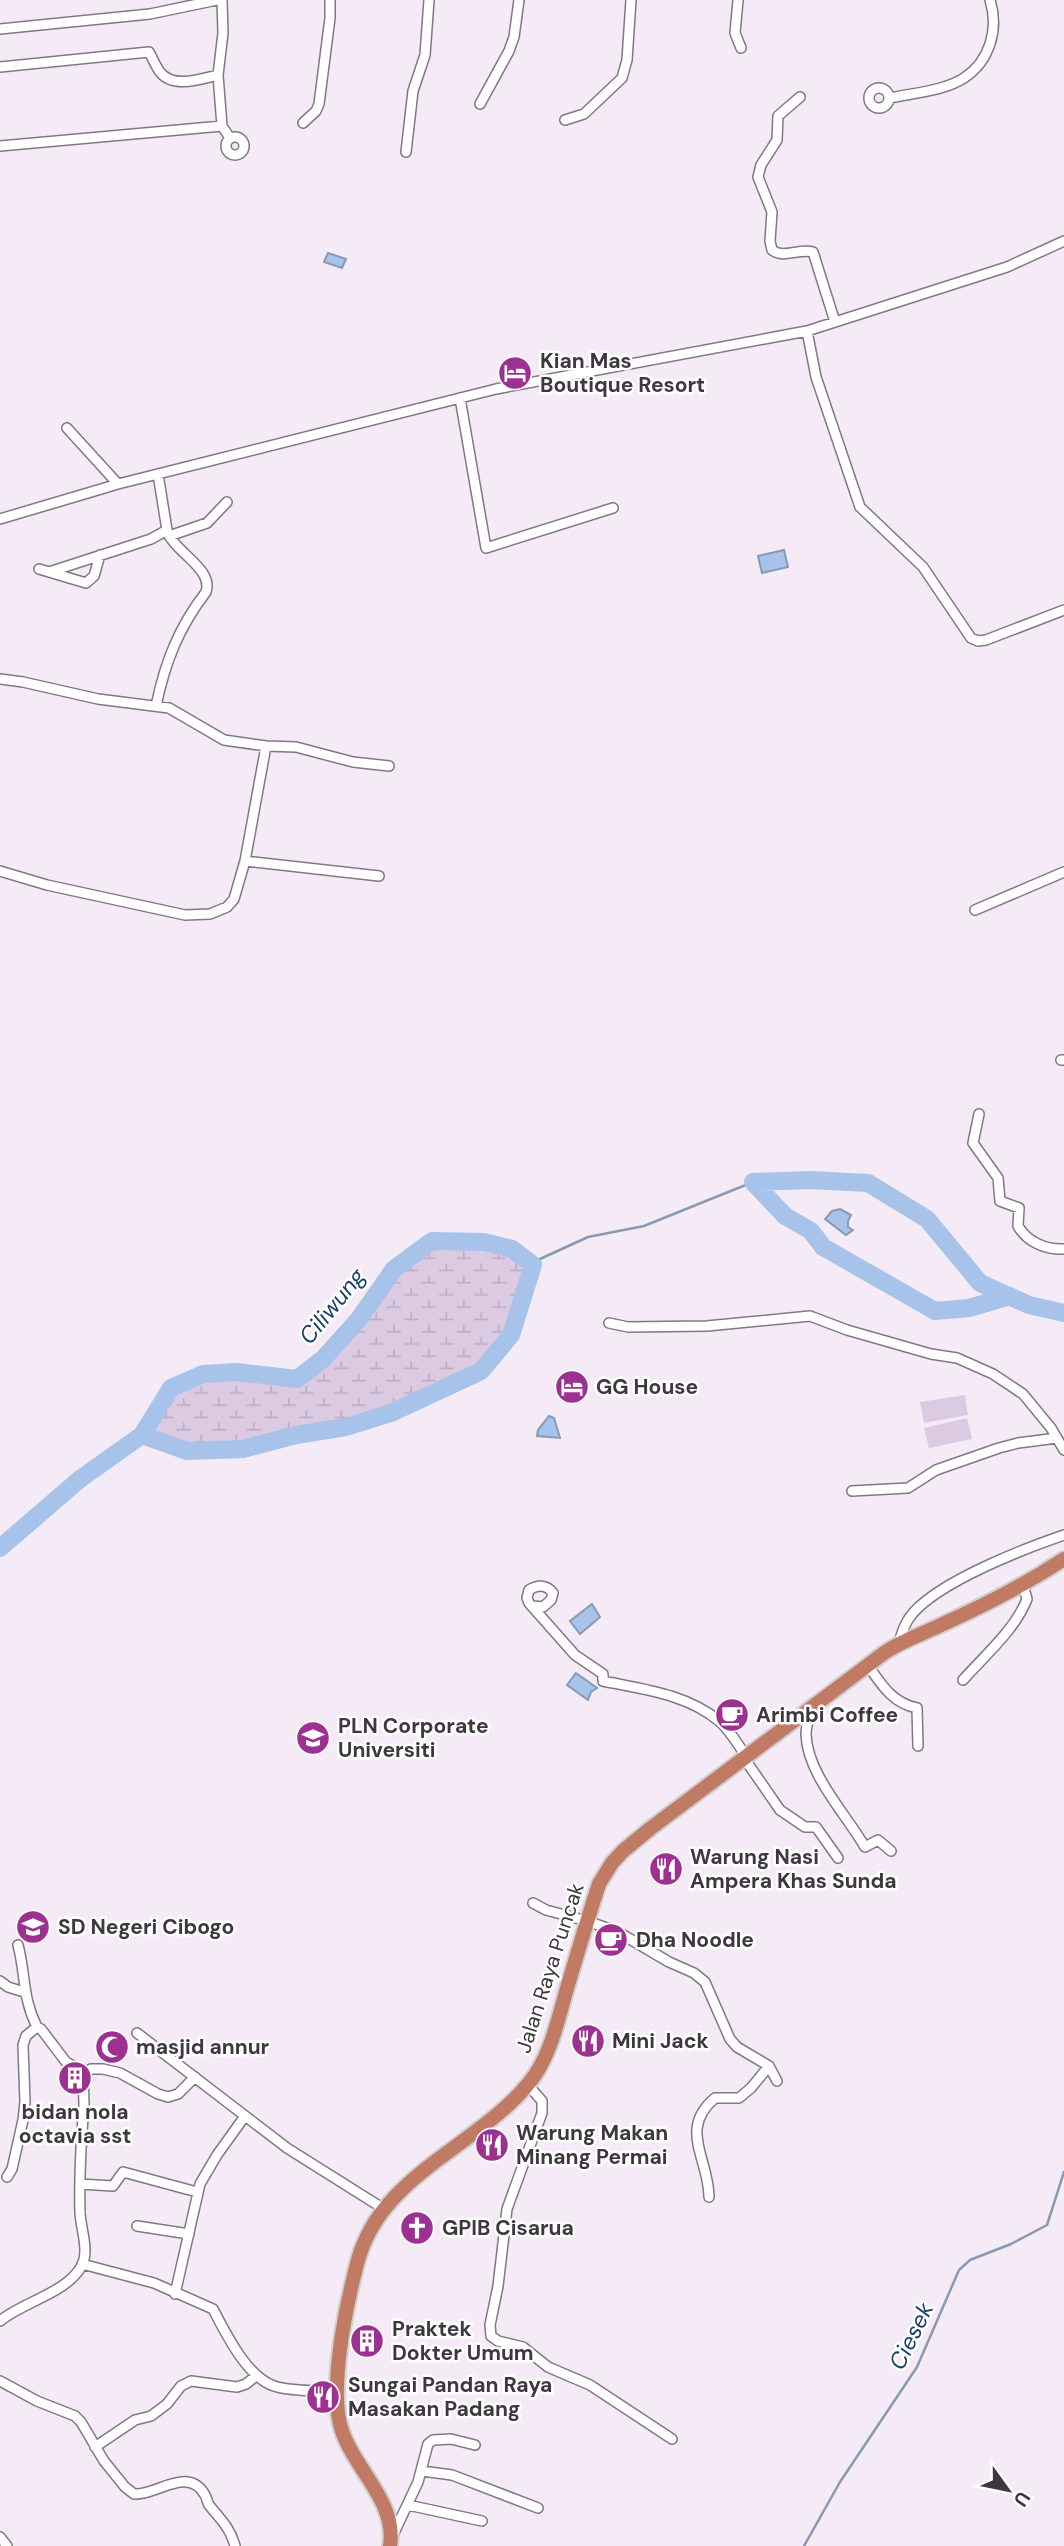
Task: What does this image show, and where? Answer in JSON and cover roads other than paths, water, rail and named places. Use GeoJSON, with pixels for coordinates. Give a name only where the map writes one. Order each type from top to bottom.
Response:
{"type":"FeatureCollection","features":[{"type":"Feature","properties":{"kind":"highway","name":"Jalan Raya Puncak"},"geometry":{"type":"LineString","coordinates":[[391,2542],[382,2501],[351,2453],[337,2413],[335,2392],[357,2263],[370,2229],[409,2182],[500,2111],[538,2072],[552,2036],[599,1884],[612,1863],[623,1851],[867,1664],[899,1643],[941,1626],[1023,1585],[1064,1559]]}},
{"type":"Feature","properties":{"kind":"street"},"geometry":{"type":"LineString","coordinates":[[0,29],[150,14],[220,0],[223,33],[218,75],[222,126],[230,138]]}},
{"type":"Feature","properties":{"kind":"street"},"geometry":{"type":"LineString","coordinates":[[303,123],[318,108],[330,0]]}},
{"type":"Feature","properties":{"kind":"street"},"geometry":{"type":"LineString","coordinates":[[406,152],[413,91],[425,55],[429,0]]}},
{"type":"Feature","properties":{"kind":"street"},"geometry":{"type":"LineString","coordinates":[[480,104],[509,51],[514,37],[519,0]]}},
{"type":"Feature","properties":{"kind":"street"},"geometry":{"type":"LineString","coordinates":[[565,120],[584,114],[622,78],[627,60],[631,0]]}},
{"type":"Feature","properties":{"kind":"street"},"geometry":{"type":"LineString","coordinates":[[738,0],[735,33],[741,48]]}},
{"type":"Feature","properties":{"kind":"street"},"geometry":{"type":"LineString","coordinates":[[890,98],[963,79],[978,66],[992,40],[990,0]]}},
{"type":"Feature","properties":{"kind":"street"},"geometry":{"type":"LineString","coordinates":[[0,67],[149,52],[161,74],[170,80],[184,82],[218,75]]}},
{"type":"Feature","properties":{"kind":"street"},"geometry":{"type":"LineString","coordinates":[[800,97],[778,116],[777,140],[760,168],[759,180],[772,212],[772,250],[781,254],[813,252],[835,322]]}},
{"type":"Feature","properties":{"kind":"street"},"geometry":{"type":"LineString","coordinates":[[0,146],[222,126]]}},
{"type":"Feature","properties":{"kind":"street"},"geometry":{"type":"LineString","coordinates":[[0,519],[118,484],[496,389],[807,331],[1007,267],[1064,242]]}},
{"type":"Feature","properties":{"kind":"street"},"geometry":{"type":"LineString","coordinates":[[807,331],[816,377],[860,507],[923,567],[971,638],[982,641],[1064,610]]}},
{"type":"Feature","properties":{"kind":"street"},"geometry":{"type":"LineString","coordinates":[[460,398],[486,548],[613,508]]}},
{"type":"Feature","properties":{"kind":"street"},"geometry":{"type":"LineString","coordinates":[[67,428],[118,484]]}},
{"type":"Feature","properties":{"kind":"street"},"geometry":{"type":"LineString","coordinates":[[156,706],[163,670],[177,638],[206,592],[208,584],[205,575],[168,533],[158,474]]}},
{"type":"Feature","properties":{"kind":"street"},"geometry":{"type":"LineString","coordinates":[[49,572],[207,523],[227,502]]}},
{"type":"Feature","properties":{"kind":"street"},"geometry":{"type":"LineString","coordinates":[[39,569],[89,583],[100,555]]}},
{"type":"Feature","properties":{"kind":"street"},"geometry":{"type":"LineString","coordinates":[[0,679],[23,681],[98,699],[177,711],[218,738],[266,746],[296,747],[353,762],[389,766]]}},
{"type":"Feature","properties":{"kind":"street"},"geometry":{"type":"LineString","coordinates":[[0,871],[47,885],[185,915],[210,914],[227,907],[234,899],[245,861],[266,746]]}},
{"type":"Feature","properties":{"kind":"street"},"geometry":{"type":"LineString","coordinates":[[245,861],[379,876]]}},
{"type":"Feature","properties":{"kind":"street"},"geometry":{"type":"LineString","coordinates":[[975,910],[1064,872]]}},
{"type":"Feature","properties":{"kind":"street"},"geometry":{"type":"LineString","coordinates":[[979,1114],[973,1143],[998,1178],[1000,1201],[1020,1209],[1018,1226],[1028,1238],[1048,1249],[1064,1249]]}},
{"type":"Feature","properties":{"kind":"street"},"geometry":{"type":"LineString","coordinates":[[609,1323],[628,1327],[707,1326],[810,1316],[847,1330],[973,1364],[1023,1394],[1064,1450]]}},
{"type":"Feature","properties":{"kind":"street"},"geometry":{"type":"LineString","coordinates":[[852,1491],[908,1488],[936,1470],[999,1448],[1057,1438]]}},
{"type":"Feature","properties":{"kind":"street"},"geometry":{"type":"LineString","coordinates":[[899,1643],[908,1619],[925,1602],[987,1566],[1064,1535]]}},
{"type":"Feature","properties":{"kind":"street"},"geometry":{"type":"LineString","coordinates":[[963,1680],[1021,1611],[1027,1599],[1023,1585]]}},
{"type":"Feature","properties":{"kind":"street"},"geometry":{"type":"LineString","coordinates":[[532,1606],[575,1655],[603,1674],[603,1681],[655,1691],[698,1708],[721,1722],[780,1810],[805,1827],[816,1827],[838,1858]]}},
{"type":"Feature","properties":{"kind":"street"},"geometry":{"type":"LineString","coordinates":[[867,1664],[890,1696],[906,1706],[917,1708],[918,1746]]}},
{"type":"Feature","properties":{"kind":"street"},"geometry":{"type":"LineString","coordinates":[[812,1705],[806,1734],[814,1765],[832,1798],[849,1819],[865,1847],[878,1840],[891,1851]]}},
{"type":"Feature","properties":{"kind":"street"},"geometry":{"type":"LineString","coordinates":[[533,1903],[546,1910],[618,1932],[669,1962],[694,1973],[705,1982],[730,2039],[737,2048],[769,2066],[777,2081]]}},
{"type":"Feature","properties":{"kind":"street"},"geometry":{"type":"LineString","coordinates":[[18,1945],[24,1970],[27,2006],[37,2027],[46,2033],[66,2063],[86,2073]]}},
{"type":"Feature","properties":{"kind":"street"},"geometry":{"type":"LineString","coordinates":[[0,1981],[8,1987],[24,1992]]}},
{"type":"Feature","properties":{"kind":"street"},"geometry":{"type":"LineString","coordinates":[[7,2177],[12,2169],[15,2145],[23,2120],[23,2045],[26,2036],[37,2027]]}},
{"type":"Feature","properties":{"kind":"street"},"geometry":{"type":"LineString","coordinates":[[137,2033],[287,2148],[384,2209]]}},
{"type":"Feature","properties":{"kind":"street"},"geometry":{"type":"LineString","coordinates":[[709,2197],[707,2174],[695,2135],[703,2114],[715,2098],[735,2098],[746,2094],[769,2066]]}},
{"type":"Feature","properties":{"kind":"street"},"geometry":{"type":"LineString","coordinates":[[0,2320],[55,2290],[75,2274],[82,2264],[84,2247],[79,2184],[86,2073],[91,2069],[110,2070],[168,2097],[178,2094],[195,2077]]}},
{"type":"Feature","properties":{"kind":"street"},"geometry":{"type":"LineString","coordinates":[[528,2085],[542,2101],[542,2113],[508,2209],[490,2325],[491,2336],[523,2347],[548,2367],[590,2385],[672,2439]]}},
{"type":"Feature","properties":{"kind":"street"},"geometry":{"type":"LineString","coordinates":[[175,2294],[197,2192],[217,2155],[245,2116]]}},
{"type":"Feature","properties":{"kind":"street"},"geometry":{"type":"LineString","coordinates":[[79,2184],[113,2186],[123,2172],[197,2192]]}},
{"type":"Feature","properties":{"kind":"street"},"geometry":{"type":"LineString","coordinates":[[136,2226],[189,2234]]}},
{"type":"Feature","properties":{"kind":"street"},"geometry":{"type":"LineString","coordinates":[[82,2264],[146,2280],[175,2294],[206,2304],[256,2376],[277,2387],[335,2392]]}},
{"type":"Feature","properties":{"kind":"street"},"geometry":{"type":"LineString","coordinates":[[95,2446],[135,2420],[151,2416],[167,2404],[181,2386],[191,2381],[237,2387],[256,2376]]}},
{"type":"Feature","properties":{"kind":"street"},"geometry":{"type":"LineString","coordinates":[[0,2381],[37,2401],[75,2416],[125,2487],[134,2494],[146,2493],[170,2483],[188,2483],[197,2487],[225,2522],[235,2546]]}},
{"type":"Feature","properties":{"kind":"street"},"geometry":{"type":"LineString","coordinates":[[391,2542],[422,2471],[426,2447],[433,2440],[451,2438],[475,2445]]}},
{"type":"Feature","properties":{"kind":"street"},"geometry":{"type":"LineString","coordinates":[[422,2471],[452,2475],[538,2508]]}},
{"type":"Feature","properties":{"kind":"street"},"geometry":{"type":"LineString","coordinates":[[408,2505],[482,2521]]}},
{"type":"Feature","properties":{"kind":"street"},"geometry":{"type":"LineString","coordinates":[[0,2537],[7,2546]]}},
{"type":"Feature","properties":{"kind":"water"},"geometry":{"type":"Polygon","coordinates":[[[328,253],[346,259],[342,268],[324,262],[328,253]]]}},
{"type":"Feature","properties":{"kind":"water"},"geometry":{"type":"Polygon","coordinates":[[[784,550],[788,567],[762,573],[758,556],[784,550]]]}},
{"type":"Feature","properties":{"kind":"water"},"geometry":{"type":"Polygon","coordinates":[[[840,1209],[851,1215],[848,1227],[853,1230],[846,1235],[825,1219],[832,1211],[840,1209]]]}},
{"type":"Feature","properties":{"kind":"water"},"geometry":{"type":"Polygon","coordinates":[[[549,1416],[554,1418],[560,1438],[537,1436],[538,1430],[549,1416]]]}},
{"type":"Feature","properties":{"kind":"water"},"geometry":{"type":"Polygon","coordinates":[[[592,1604],[600,1617],[580,1634],[570,1621],[592,1604]]]}},
{"type":"Feature","properties":{"kind":"water"},"geometry":{"type":"Polygon","coordinates":[[[576,1673],[597,1688],[591,1692],[588,1700],[567,1685],[576,1673]]]}},
{"type":"Feature","properties":{"kind":"waterway"},"geometry":{"type":"LineString","coordinates":[[753,1182],[811,1180],[868,1183],[927,1219],[980,1283],[1029,1305],[1064,1313]]}},
{"type":"Feature","properties":{"kind":"waterway","name":"Ciliwung"},"geometry":{"type":"LineString","coordinates":[[533,1265],[540,1259],[588,1237],[644,1226],[753,1182]]}},
{"type":"Feature","properties":{"kind":"waterway"},"geometry":{"type":"LineString","coordinates":[[753,1182],[785,1216],[811,1231],[823,1247],[935,1311],[969,1308],[1010,1296]]}},
{"type":"Feature","properties":{"kind":"waterway","name":"Ciliwung"},"geometry":{"type":"LineString","coordinates":[[0,1548],[80,1479],[142,1435],[171,1388],[203,1374],[237,1372],[297,1379],[323,1359],[359,1319],[394,1269],[432,1241],[484,1242],[512,1249],[533,1265],[511,1335],[481,1371],[391,1413],[346,1427],[296,1435],[243,1449],[187,1451],[142,1435]]}},
{"type":"Feature","properties":{"kind":"waterway","name":"Ciesek"},"geometry":{"type":"LineString","coordinates":[[804,2546],[840,2482],[917,2367],[959,2270],[970,2260],[1011,2244],[1047,2225],[1064,2172]]}},
{"type":"Feature","properties":{"kind":"place","name":"Kian Mas Boutique Resort"},"geometry":{"type":"Point","coordinates":[515,373]}},
{"type":"Feature","properties":{"kind":"place","name":"GG House"},"geometry":{"type":"Point","coordinates":[572,1387]}},
{"type":"Feature","properties":{"kind":"place","name":"Arimbi Coffee"},"geometry":{"type":"Point","coordinates":[732,1715]}},
{"type":"Feature","properties":{"kind":"place","name":"PLN Corporate Universiti"},"geometry":{"type":"Point","coordinates":[313,1738]}},
{"type":"Feature","properties":{"kind":"place","name":"Warung Nasi Ampera Khas Sunda"},"geometry":{"type":"Point","coordinates":[666,1869]}},
{"type":"Feature","properties":{"kind":"place","name":"SD Negeri Cibogo"},"geometry":{"type":"Point","coordinates":[33,1927]}},
{"type":"Feature","properties":{"kind":"place","name":"Dha Noodle"},"geometry":{"type":"Point","coordinates":[611,1940]}},
{"type":"Feature","properties":{"kind":"place","name":"Mini Jack"},"geometry":{"type":"Point","coordinates":[588,2041]}},
{"type":"Feature","properties":{"kind":"place","name":"masjid annur"},"geometry":{"type":"Point","coordinates":[112,2047]}},
{"type":"Feature","properties":{"kind":"place","name":"bidan nola octavia sst"},"geometry":{"type":"Point","coordinates":[75,2078]}},
{"type":"Feature","properties":{"kind":"place","name":"Warung Makan Minang Permai"},"geometry":{"type":"Point","coordinates":[492,2145]}},
{"type":"Feature","properties":{"kind":"place","name":"GPIB Cisarua"},"geometry":{"type":"Point","coordinates":[417,2228]}},
{"type":"Feature","properties":{"kind":"place","name":"Praktek Dokter Umum"},"geometry":{"type":"Point","coordinates":[367,2341]}},
{"type":"Feature","properties":{"kind":"place","name":"Sungai Pandan Raya Masakan Padang"},"geometry":{"type":"Point","coordinates":[323,2397]}}]}
